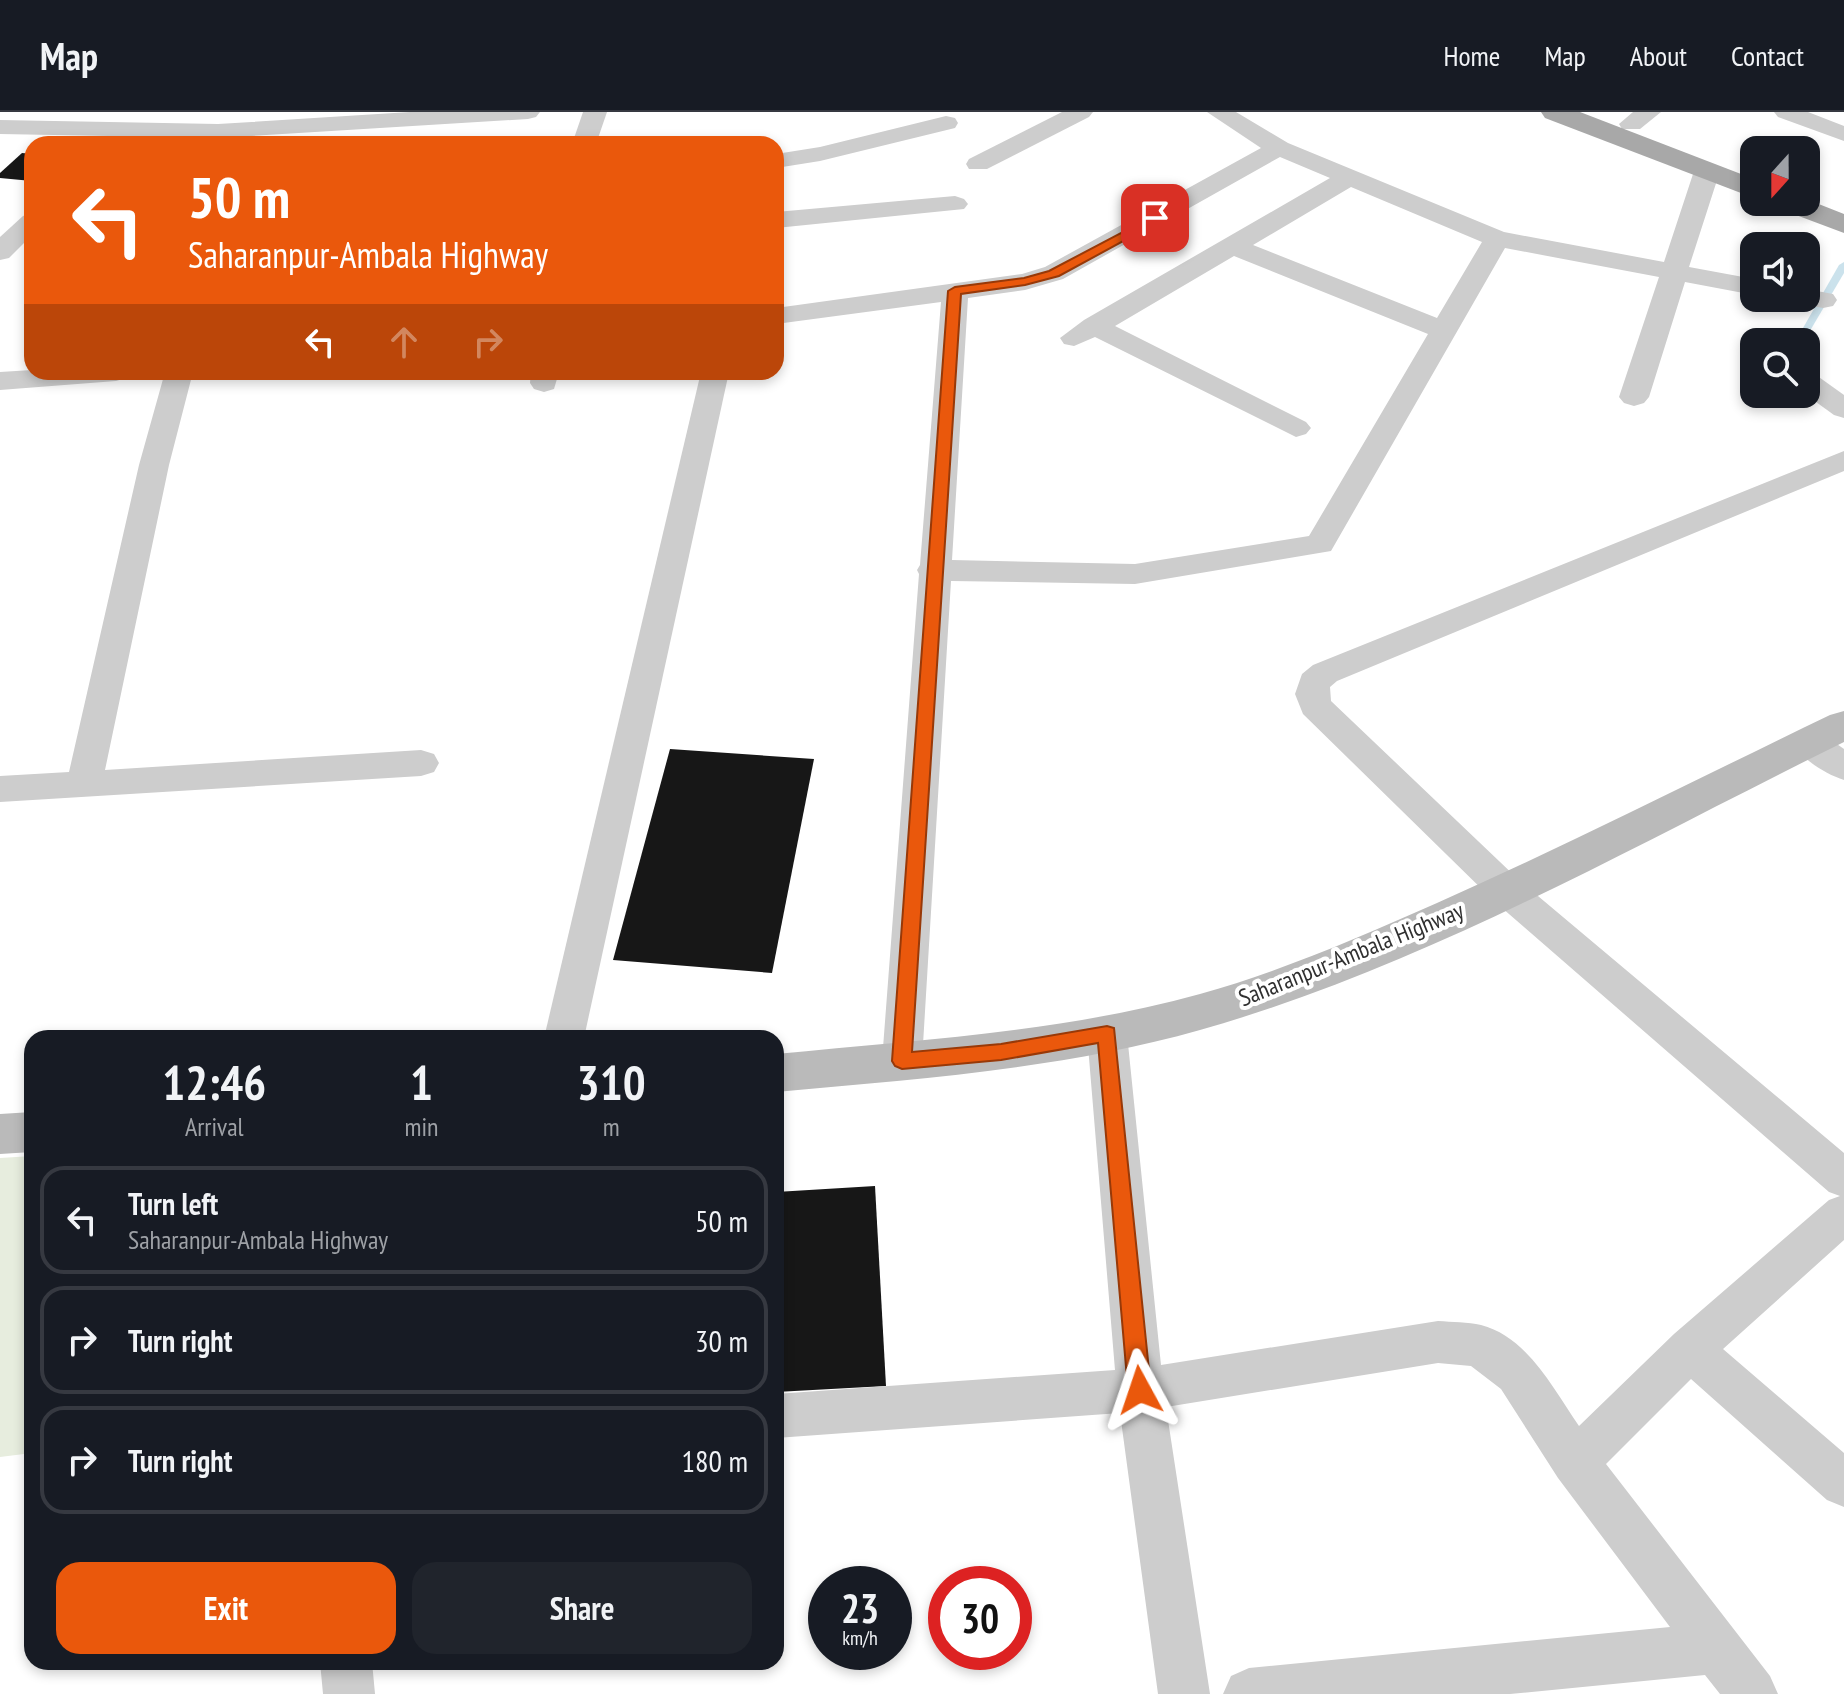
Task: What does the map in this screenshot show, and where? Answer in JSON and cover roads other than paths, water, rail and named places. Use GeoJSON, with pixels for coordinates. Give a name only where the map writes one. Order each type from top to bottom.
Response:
{"type":"FeatureCollection","features":[{"type":"Feature","properties":{"kind":"main road"},"geometry":{"type":"LineString","coordinates":[[1555,112],[1740,184]]}},
{"type":"Feature","properties":{"kind":"main road"},"geometry":{"type":"LineString","coordinates":[[1598,112],[1640,118],[1740,165]]}},
{"type":"Feature","properties":{"kind":"main road"},"geometry":{"type":"LineString","coordinates":[[1820,197],[1844,206]]}},
{"type":"Feature","properties":{"kind":"main road"},"geometry":{"type":"LineString","coordinates":[[1820,215],[1844,224]]}},
{"type":"Feature","properties":{"kind":"main road","name":"Saharanpur-Ambala Highway"},"geometry":{"type":"LineString","coordinates":[[784,1072],[1001,1052],[1107,1034],[1257,995],[1371,951],[1832,745]]}},
{"type":"Feature","properties":{"kind":"main road"},"geometry":{"type":"LineString","coordinates":[[0,1134],[24,1132]]}},
{"type":"Feature","properties":{"kind":"street"},"geometry":{"type":"LineString","coordinates":[[127,136],[218,121],[279,136],[528,112]]}},
{"type":"Feature","properties":{"kind":"street"},"geometry":{"type":"LineString","coordinates":[[587,136],[595,112]]}},
{"type":"Feature","properties":{"kind":"street"},"geometry":{"type":"LineString","coordinates":[[978,164],[1081,112]]}},
{"type":"Feature","properties":{"kind":"street"},"geometry":{"type":"LineString","coordinates":[[1219,112],[1279,148],[1497,239],[1740,285]]}},
{"type":"Feature","properties":{"kind":"street"},"geometry":{"type":"LineString","coordinates":[[1786,112],[1844,134]]}},
{"type":"Feature","properties":{"kind":"street"},"geometry":{"type":"LineString","coordinates":[[0,127],[65,120],[118,136]]}},
{"type":"Feature","properties":{"kind":"street"},"geometry":{"type":"LineString","coordinates":[[784,160],[946,123]]}},
{"type":"Feature","properties":{"kind":"street"},"geometry":{"type":"LineString","coordinates":[[784,315],[1025,282],[1054,273],[1279,148]]}},
{"type":"Feature","properties":{"kind":"street"},"geometry":{"type":"LineString","coordinates":[[1634,397],[1707,171]]}},
{"type":"Feature","properties":{"kind":"street"},"geometry":{"type":"LineString","coordinates":[[1296,428],[1084,332],[1349,178]]}},
{"type":"Feature","properties":{"kind":"street"},"geometry":{"type":"LineString","coordinates":[[784,219],[955,204]]}},
{"type":"Feature","properties":{"kind":"street"},"geometry":{"type":"LineString","coordinates":[[0,252],[24,229]]}},
{"type":"Feature","properties":{"kind":"street"},"geometry":{"type":"LineString","coordinates":[[933,570],[1135,574],[1320,544],[1497,239]]}},
{"type":"Feature","properties":{"kind":"street"},"geometry":{"type":"LineString","coordinates":[[1233,246],[1444,331]]}},
{"type":"Feature","properties":{"kind":"street"},"geometry":{"type":"LineString","coordinates":[[902,1061],[933,570],[955,291]]}},
{"type":"Feature","properties":{"kind":"street"},"geometry":{"type":"LineString","coordinates":[[0,381],[24,379]]}},
{"type":"Feature","properties":{"kind":"street"},"geometry":{"type":"LineString","coordinates":[[84,784],[154,465],[177,380]]}},
{"type":"Feature","properties":{"kind":"street"},"geometry":{"type":"LineString","coordinates":[[566,1030],[713,380]]}},
{"type":"Feature","properties":{"kind":"street"},"geometry":{"type":"LineString","coordinates":[[1820,391],[1844,409]]}},
{"type":"Feature","properties":{"kind":"street"},"geometry":{"type":"LineString","coordinates":[[1844,460],[1325,673],[1314,682],[1312,694],[1315,706],[1507,891],[1844,1179]]}},
{"type":"Feature","properties":{"kind":"street"},"geometry":{"type":"LineString","coordinates":[[0,789],[421,763]]}},
{"type":"Feature","properties":{"kind":"street"},"geometry":{"type":"LineString","coordinates":[[1107,1034],[1140,1390],[1184,1694]]}},
{"type":"Feature","properties":{"kind":"street"},"geometry":{"type":"LineString","coordinates":[[1575,1462],[1690,1349],[1844,1213]]}},
{"type":"Feature","properties":{"kind":"street"},"geometry":{"type":"LineString","coordinates":[[784,1415],[1140,1390],[1438,1342],[1481,1346],[1517,1374],[1575,1462],[1752,1694]]}},
{"type":"Feature","properties":{"kind":"street"},"geometry":{"type":"LineString","coordinates":[[1690,1349],[1844,1484]]}},
{"type":"Feature","properties":{"kind":"street"},"geometry":{"type":"LineString","coordinates":[[1249,1694],[1715,1648]]}},
{"type":"Feature","properties":{"kind":"street"},"geometry":{"type":"LineString","coordinates":[[347,1670],[349,1694]]}},
{"type":"Feature","properties":{"kind":"waterway"},"geometry":{"type":"LineString","coordinates":[[1807,328],[1844,265]]}}]}
